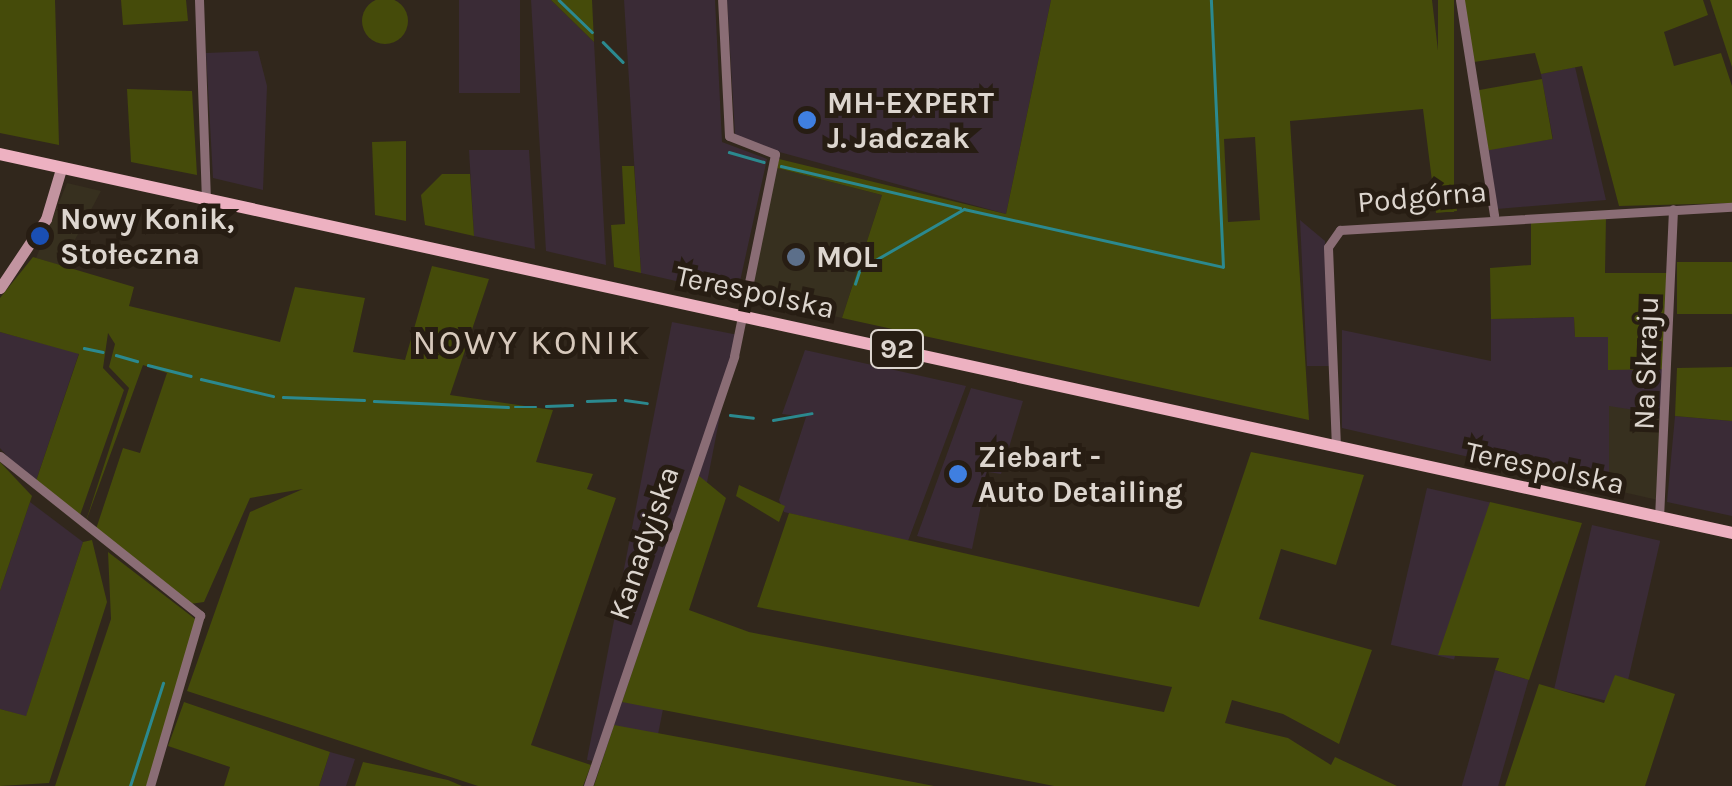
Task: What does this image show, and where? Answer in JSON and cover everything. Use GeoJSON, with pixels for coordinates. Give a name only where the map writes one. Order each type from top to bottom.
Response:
{"type":"FeatureCollection","features":[{"type":"Feature","properties":{"kind":"main road","name":"Terespolska"},"geometry":{"type":"LineString","coordinates":[[0,154],[1732,533]]}},
{"type":"Feature","properties":{"kind":"street"},"geometry":{"type":"LineString","coordinates":[[199,0],[206,199]]}},
{"type":"Feature","properties":{"kind":"street","name":"Kanadyjska"},"geometry":{"type":"LineString","coordinates":[[588,786],[743,315],[775,154],[729,136],[722,0]]}},
{"type":"Feature","properties":{"kind":"street"},"geometry":{"type":"LineString","coordinates":[[1460,0],[1494,215]]}},
{"type":"Feature","properties":{"kind":"street"},"geometry":{"type":"LineString","coordinates":[[0,288],[46,219],[61,169]]}},
{"type":"Feature","properties":{"kind":"street","name":"Podgórna"},"geometry":{"type":"LineString","coordinates":[[1336,448],[1331,236],[1494,215],[1732,207]]}},
{"type":"Feature","properties":{"kind":"street","name":"Na Skraju"},"geometry":{"type":"LineString","coordinates":[[1659,518],[1673,209]]}},
{"type":"Feature","properties":{"kind":"street"},"geometry":{"type":"LineString","coordinates":[[0,456],[45,501],[174,594],[202,622],[150,786]]}},
{"type":"Feature","properties":{"kind":"shaded area"},"geometry":{"type":"Polygon","coordinates":[[[459,0],[520,0],[520,93],[459,93],[459,0]]]}},
{"type":"Feature","properties":{"kind":"shaded area"},"geometry":{"type":"Polygon","coordinates":[[[531,0],[551,0],[594,42],[606,265],[546,251],[531,0]]]}},
{"type":"Feature","properties":{"kind":"shaded area"},"geometry":{"type":"Polygon","coordinates":[[[624,0],[715,0],[722,142],[767,159],[737,295],[641,273],[624,0]]]}},
{"type":"Feature","properties":{"kind":"shaded area"},"geometry":{"type":"Polygon","coordinates":[[[727,0],[1051,0],[1006,214],[746,143],[735,134],[727,0]]]}},
{"type":"Feature","properties":{"kind":"shaded area"},"geometry":{"type":"Polygon","coordinates":[[[258,51],[267,86],[263,190],[213,178],[206,53],[258,51]]]}},
{"type":"Feature","properties":{"kind":"shaded area"},"geometry":{"type":"Polygon","coordinates":[[[1575,67],[1606,200],[1497,209],[1487,148],[1553,139],[1541,74],[1575,67]]]}},
{"type":"Feature","properties":{"kind":"shaded area"},"geometry":{"type":"Polygon","coordinates":[[[469,150],[529,150],[535,249],[474,236],[469,150]]]}},
{"type":"Feature","properties":{"kind":"shaded area"},"geometry":{"type":"Polygon","coordinates":[[[777,168],[882,195],[842,318],[749,297],[777,168]]]}},
{"type":"Feature","properties":{"kind":"shaded area"},"geometry":{"type":"Polygon","coordinates":[[[67,183],[101,191],[61,266],[36,258],[67,183]]]}},
{"type":"Feature","properties":{"kind":"shaded area"},"geometry":{"type":"Polygon","coordinates":[[[1300,220],[1325,241],[1331,366],[1307,366],[1300,220]]]}},
{"type":"Feature","properties":{"kind":"shaded area"},"geometry":{"type":"Polygon","coordinates":[[[1574,317],[1575,337],[1608,337],[1666,369],[1666,415],[1609,406],[1609,489],[1342,428],[1342,330],[1491,361],[1491,319],[1574,317]]]}},
{"type":"Feature","properties":{"kind":"shaded area"},"geometry":{"type":"Polygon","coordinates":[[[672,322],[736,334],[651,772],[587,760],[672,322]]]}},
{"type":"Feature","properties":{"kind":"shaded area"},"geometry":{"type":"Polygon","coordinates":[[[0,332],[79,353],[34,487],[0,448],[0,332]]]}},
{"type":"Feature","properties":{"kind":"shaded area"},"geometry":{"type":"Polygon","coordinates":[[[805,350],[966,386],[908,541],[784,512],[779,500],[806,417],[782,414],[805,350]]]}},
{"type":"Feature","properties":{"kind":"shaded area"},"geometry":{"type":"Polygon","coordinates":[[[971,388],[1023,401],[1001,474],[988,472],[972,549],[917,536],[971,388]]]}},
{"type":"Feature","properties":{"kind":"shaded area"},"geometry":{"type":"Polygon","coordinates":[[[1609,405],[1666,415],[1658,500],[1609,489],[1609,405]]]}},
{"type":"Feature","properties":{"kind":"shaded area"},"geometry":{"type":"Polygon","coordinates":[[[1675,416],[1732,421],[1732,516],[1667,502],[1675,416]]]}},
{"type":"Feature","properties":{"kind":"shaded area"},"geometry":{"type":"Polygon","coordinates":[[[1427,488],[1490,503],[1454,659],[1391,645],[1427,488]]]}},
{"type":"Feature","properties":{"kind":"shaded area"},"geometry":{"type":"Polygon","coordinates":[[[30,502],[83,542],[26,717],[0,709],[0,591],[30,502]]]}},
{"type":"Feature","properties":{"kind":"shaded area"},"geometry":{"type":"Polygon","coordinates":[[[1592,525],[1660,541],[1622,704],[1554,689],[1592,525]]]}},
{"type":"Feature","properties":{"kind":"shaded area"},"geometry":{"type":"Polygon","coordinates":[[[1495,670],[1529,680],[1498,786],[1462,786],[1495,670]]]}},
{"type":"Feature","properties":{"kind":"shaded area"},"geometry":{"type":"Polygon","coordinates":[[[330,752],[355,759],[346,786],[319,786],[330,752]]]}},
{"type":"Feature","properties":{"kind":"green space"},"geometry":{"type":"Polygon","coordinates":[[[385,-2],[401,5],[408,21],[401,37],[385,44],[369,37],[362,21],[369,5],[385,-2]]]}},
{"type":"Feature","properties":{"kind":"green space"},"geometry":{"type":"Polygon","coordinates":[[[0,0],[55,0],[59,145],[0,133],[0,0]]]}},
{"type":"Feature","properties":{"kind":"green space"},"geometry":{"type":"Polygon","coordinates":[[[121,0],[186,0],[188,21],[123,25],[121,0]]]}},
{"type":"Feature","properties":{"kind":"green space"},"geometry":{"type":"Polygon","coordinates":[[[551,0],[592,0],[594,42],[551,0]]]}},
{"type":"Feature","properties":{"kind":"green space"},"geometry":{"type":"Polygon","coordinates":[[[1051,0],[1432,0],[1457,211],[1436,213],[1423,109],[1290,121],[1309,420],[842,318],[882,195],[777,168],[779,159],[1006,214],[1051,0]],[[1255,137],[1224,139],[1228,222],[1260,220],[1255,137]]]}},
{"type":"Feature","properties":{"kind":"green space"},"geometry":{"type":"Polygon","coordinates":[[[1438,0],[1454,0],[1454,212],[1438,212],[1438,0]]]}},
{"type":"Feature","properties":{"kind":"green space"},"geometry":{"type":"Polygon","coordinates":[[[1464,0],[1703,0],[1708,15],[1664,32],[1674,66],[1721,53],[1732,86],[1732,203],[1619,206],[1582,66],[1541,74],[1535,53],[1474,62],[1464,0]]]}},
{"type":"Feature","properties":{"kind":"green space"},"geometry":{"type":"Polygon","coordinates":[[[1710,0],[1732,0],[1732,67],[1710,0]]]}},
{"type":"Feature","properties":{"kind":"green space"},"geometry":{"type":"Polygon","coordinates":[[[1542,79],[1553,139],[1489,150],[1478,90],[1542,79]]]}},
{"type":"Feature","properties":{"kind":"green space"},"geometry":{"type":"Polygon","coordinates":[[[127,89],[192,91],[197,175],[131,162],[127,89]]]}},
{"type":"Feature","properties":{"kind":"green space"},"geometry":{"type":"Polygon","coordinates":[[[406,141],[406,221],[375,215],[372,142],[406,141]]]}},
{"type":"Feature","properties":{"kind":"green space"},"geometry":{"type":"Polygon","coordinates":[[[622,166],[634,166],[641,273],[614,267],[611,225],[625,224],[622,166]]]}},
{"type":"Feature","properties":{"kind":"green space"},"geometry":{"type":"Polygon","coordinates":[[[442,174],[470,174],[474,236],[425,225],[421,195],[442,174]]]}},
{"type":"Feature","properties":{"kind":"green space"},"geometry":{"type":"Polygon","coordinates":[[[1668,215],[1606,217],[1605,273],[1668,273],[1666,369],[1608,370],[1608,337],[1575,337],[1574,317],[1491,319],[1490,268],[1531,265],[1531,217],[1668,215]]]}},
{"type":"Feature","properties":{"kind":"green space"},"geometry":{"type":"Polygon","coordinates":[[[33,257],[134,287],[129,306],[280,342],[295,287],[365,298],[353,352],[405,360],[432,266],[489,279],[450,395],[553,410],[536,462],[593,474],[587,489],[616,498],[531,745],[591,765],[583,786],[478,786],[187,691],[250,512],[303,489],[250,498],[204,602],[190,604],[96,529],[123,448],[140,453],[167,373],[143,365],[85,524],[129,388],[109,367],[115,344],[108,333],[103,368],[124,390],[79,518],[34,487],[79,354],[0,332],[0,298],[33,257]]]}},
{"type":"Feature","properties":{"kind":"green space"},"geometry":{"type":"Polygon","coordinates":[[[1677,262],[1732,262],[1732,314],[1677,314],[1677,262]]]}},
{"type":"Feature","properties":{"kind":"green space"},"geometry":{"type":"Polygon","coordinates":[[[1732,367],[1732,421],[1675,416],[1677,368],[1732,367]]]}},
{"type":"Feature","properties":{"kind":"green space"},"geometry":{"type":"Polygon","coordinates":[[[1251,452],[1364,475],[1336,565],[1281,549],[1259,619],[1372,650],[1339,744],[1283,714],[1232,700],[1225,723],[1288,738],[1331,765],[1335,757],[1397,786],[1054,786],[622,702],[698,475],[726,498],[689,610],[749,632],[1164,712],[1172,687],[757,607],[789,513],[1199,607],[1251,452]]]}},
{"type":"Feature","properties":{"kind":"green space"},"geometry":{"type":"Polygon","coordinates":[[[0,462],[32,496],[0,591],[0,462]]]}},
{"type":"Feature","properties":{"kind":"green space"},"geometry":{"type":"Polygon","coordinates":[[[739,485],[785,506],[779,522],[736,496],[739,485]]]}},
{"type":"Feature","properties":{"kind":"green space"},"geometry":{"type":"Polygon","coordinates":[[[1490,502],[1582,523],[1529,680],[1495,670],[1499,658],[1438,655],[1490,502]]]}},
{"type":"Feature","properties":{"kind":"green space"},"geometry":{"type":"Polygon","coordinates":[[[92,540],[107,602],[49,783],[0,786],[0,709],[26,716],[83,542],[92,540]]]}},
{"type":"Feature","properties":{"kind":"green space"},"geometry":{"type":"Polygon","coordinates":[[[108,552],[199,622],[148,786],[55,786],[111,619],[108,552]]]}},
{"type":"Feature","properties":{"kind":"green space"},"geometry":{"type":"Polygon","coordinates":[[[1615,675],[1675,694],[1645,786],[1505,786],[1539,684],[1604,703],[1615,675]]]}},
{"type":"Feature","properties":{"kind":"green space"},"geometry":{"type":"Polygon","coordinates":[[[184,702],[330,752],[319,786],[224,786],[230,767],[168,746],[184,702]]]}},
{"type":"Feature","properties":{"kind":"green space"},"geometry":{"type":"Polygon","coordinates":[[[614,725],[711,743],[934,786],[594,786],[614,725]]]}},
{"type":"Feature","properties":{"kind":"green space"},"geometry":{"type":"Polygon","coordinates":[[[363,762],[448,780],[462,786],[355,786],[363,762]]]}},
{"type":"Feature","properties":{"kind":"waterway"},"geometry":{"type":"LineString","coordinates":[[559,0],[592,32]]}},
{"type":"Feature","properties":{"kind":"waterway"},"geometry":{"type":"LineString","coordinates":[[855,284],[860,269],[964,209],[1223,267],[1211,0]]}},
{"type":"Feature","properties":{"kind":"waterway"},"geometry":{"type":"LineString","coordinates":[[603,42],[623,62]]}},
{"type":"Feature","properties":{"kind":"waterway"},"geometry":{"type":"LineString","coordinates":[[729,152],[764,162]]}},
{"type":"Feature","properties":{"kind":"waterway"},"geometry":{"type":"LineString","coordinates":[[781,166],[960,208]]}},
{"type":"Feature","properties":{"kind":"waterway"},"geometry":{"type":"LineString","coordinates":[[84,348],[103,352]]}},
{"type":"Feature","properties":{"kind":"waterway"},"geometry":{"type":"LineString","coordinates":[[116,355],[137,361]]}},
{"type":"Feature","properties":{"kind":"waterway"},"geometry":{"type":"LineString","coordinates":[[148,365],[191,376]]}},
{"type":"Feature","properties":{"kind":"waterway"},"geometry":{"type":"LineString","coordinates":[[201,379],[273,396]]}},
{"type":"Feature","properties":{"kind":"waterway"},"geometry":{"type":"LineString","coordinates":[[283,397],[364,400]]}},
{"type":"Feature","properties":{"kind":"waterway"},"geometry":{"type":"LineString","coordinates":[[587,401],[615,400]]}},
{"type":"Feature","properties":{"kind":"waterway"},"geometry":{"type":"LineString","coordinates":[[625,400],[647,403]]}},
{"type":"Feature","properties":{"kind":"waterway"},"geometry":{"type":"LineString","coordinates":[[374,401],[508,407]]}},
{"type":"Feature","properties":{"kind":"waterway"},"geometry":{"type":"LineString","coordinates":[[546,406],[572,405]]}},
{"type":"Feature","properties":{"kind":"waterway"},"geometry":{"type":"LineString","coordinates":[[515,407],[536,407]]}},
{"type":"Feature","properties":{"kind":"waterway"},"geometry":{"type":"LineString","coordinates":[[773,420],[811,413]]}},
{"type":"Feature","properties":{"kind":"waterway"},"geometry":{"type":"LineString","coordinates":[[730,415],[753,418]]}},
{"type":"Feature","properties":{"kind":"waterway"},"geometry":{"type":"LineString","coordinates":[[130,786],[163,683]]}},
{"type":"Feature","properties":{"kind":"place","name":"MH-EXPERT J. Jadczak"},"geometry":{"type":"Point","coordinates":[807,120]}},
{"type":"Feature","properties":{"kind":"place","name":"Nowy Konik, Stołeczna"},"geometry":{"type":"Point","coordinates":[40,236]}},
{"type":"Feature","properties":{"kind":"place","name":"MOL"},"geometry":{"type":"Point","coordinates":[796,257]}},
{"type":"Feature","properties":{"kind":"place","name":"Ziebart - Auto Detailing"},"geometry":{"type":"Point","coordinates":[958,474]}},
{"type":"Feature","properties":{"kind":"district","name":"NOWY KONIK"},"geometry":{"type":"Point","coordinates":[527,343]}}]}
